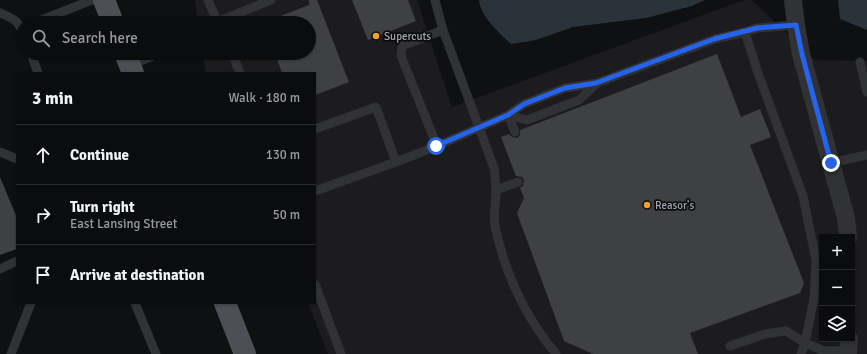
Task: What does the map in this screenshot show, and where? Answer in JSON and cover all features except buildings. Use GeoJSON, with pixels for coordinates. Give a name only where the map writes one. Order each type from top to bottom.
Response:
{"type":"FeatureCollection","features":[{"type":"Feature","properties":{"kind":"main road"},"geometry":{"type":"LineString","coordinates":[[104,0],[110,16]]}},
{"type":"Feature","properties":{"kind":"main road"},"geometry":{"type":"LineString","coordinates":[[225,304],[245,354]]}},
{"type":"Feature","properties":{"kind":"street"},"geometry":{"type":"LineString","coordinates":[[793,0],[802,54],[846,218],[848,234]]}},
{"type":"Feature","properties":{"kind":"lane"},"geometry":{"type":"LineString","coordinates":[[52,16],[92,0]]}},
{"type":"Feature","properties":{"kind":"lane"},"geometry":{"type":"LineString","coordinates":[[208,0],[215,16]]}},
{"type":"Feature","properties":{"kind":"lane"},"geometry":{"type":"LineString","coordinates":[[232,16],[271,0]]}},
{"type":"Feature","properties":{"kind":"lane"},"geometry":{"type":"LineString","coordinates":[[435,0],[443,30],[494,168],[496,190],[495,224],[509,273],[522,304],[545,341],[556,354]]}},
{"type":"Feature","properties":{"kind":"lane"},"geometry":{"type":"LineString","coordinates":[[0,13],[14,19],[16,22]]}},
{"type":"Feature","properties":{"kind":"lane"},"geometry":{"type":"LineString","coordinates":[[316,191],[436,146],[479,126],[508,115],[524,104],[565,88],[596,83],[714,39],[757,28],[796,25]]}},
{"type":"Feature","properties":{"kind":"lane"},"geometry":{"type":"LineString","coordinates":[[436,146],[401,56],[402,46],[443,30]]}},
{"type":"Feature","properties":{"kind":"lane"},"geometry":{"type":"LineString","coordinates":[[746,32],[758,73],[803,196],[816,260],[814,298],[805,343],[801,354]]}},
{"type":"Feature","properties":{"kind":"lane"},"geometry":{"type":"LineString","coordinates":[[33,60],[38,72]]}},
{"type":"Feature","properties":{"kind":"lane"},"geometry":{"type":"LineString","coordinates":[[129,64],[141,60]]}},
{"type":"Feature","properties":{"kind":"lane"},"geometry":{"type":"LineString","coordinates":[[235,60],[240,72]]}},
{"type":"Feature","properties":{"kind":"lane"},"geometry":{"type":"LineString","coordinates":[[860,62],[867,92]]}},
{"type":"Feature","properties":{"kind":"lane"},"geometry":{"type":"LineString","coordinates":[[508,115],[527,120],[579,100],[596,83]]}},
{"type":"Feature","properties":{"kind":"lane"},"geometry":{"type":"LineString","coordinates":[[316,130],[376,107],[396,162]]}},
{"type":"Feature","properties":{"kind":"lane"},"geometry":{"type":"LineString","coordinates":[[508,115],[515,132]]}},
{"type":"Feature","properties":{"kind":"lane"},"geometry":{"type":"LineString","coordinates":[[0,152],[16,159]]}},
{"type":"Feature","properties":{"kind":"lane"},"geometry":{"type":"LineString","coordinates":[[831,163],[867,155]]}},
{"type":"Feature","properties":{"kind":"lane"},"geometry":{"type":"LineString","coordinates":[[496,190],[518,182]]}},
{"type":"Feature","properties":{"kind":"lane"},"geometry":{"type":"LineString","coordinates":[[0,269],[16,261]]}},
{"type":"Feature","properties":{"kind":"lane"},"geometry":{"type":"LineString","coordinates":[[316,287],[341,354]]}},
{"type":"Feature","properties":{"kind":"lane"},"geometry":{"type":"LineString","coordinates":[[10,354],[31,304]]}},
{"type":"Feature","properties":{"kind":"lane"},"geometry":{"type":"LineString","coordinates":[[135,304],[156,354]]}},
{"type":"Feature","properties":{"kind":"lane"},"geometry":{"type":"LineString","coordinates":[[730,346],[765,334],[786,331],[805,343],[824,351],[849,348]]}},
{"type":"Feature","properties":{"kind":"shaded area"},"geometry":{"type":"Polygon","coordinates":[[[195,0],[417,0],[452,107],[744,0],[752,0],[814,60],[867,61],[867,354],[328,354],[308,304],[316,304],[316,72],[206,72],[203,60],[316,60],[316,16],[197,16],[195,0]]]}},
{"type":"Feature","properties":{"kind":"shaded area"},"geometry":{"type":"Polygon","coordinates":[[[479,0],[705,0],[692,6],[646,18],[573,27],[536,40],[511,44],[496,30],[487,18],[480,6],[479,0]]]}},
{"type":"Feature","properties":{"kind":"shaded area"},"geometry":{"type":"Polygon","coordinates":[[[838,0],[867,0],[867,30],[840,19],[838,0]]]}},
{"type":"Feature","properties":{"kind":"place","name":"Supercuts"},"geometry":{"type":"Point","coordinates":[376,36]}},
{"type":"Feature","properties":{"kind":"place","name":"Reasor's"},"geometry":{"type":"Point","coordinates":[647,205]}},
{"type":"Feature","properties":{"kind":"route"},"geometry":{"type":"LineString","coordinates":[[436,146],[479,126],[508,115],[524,104],[565,88],[596,83],[714,39],[757,28],[776,28],[796,25],[802,54],[831,163]]}}]}
